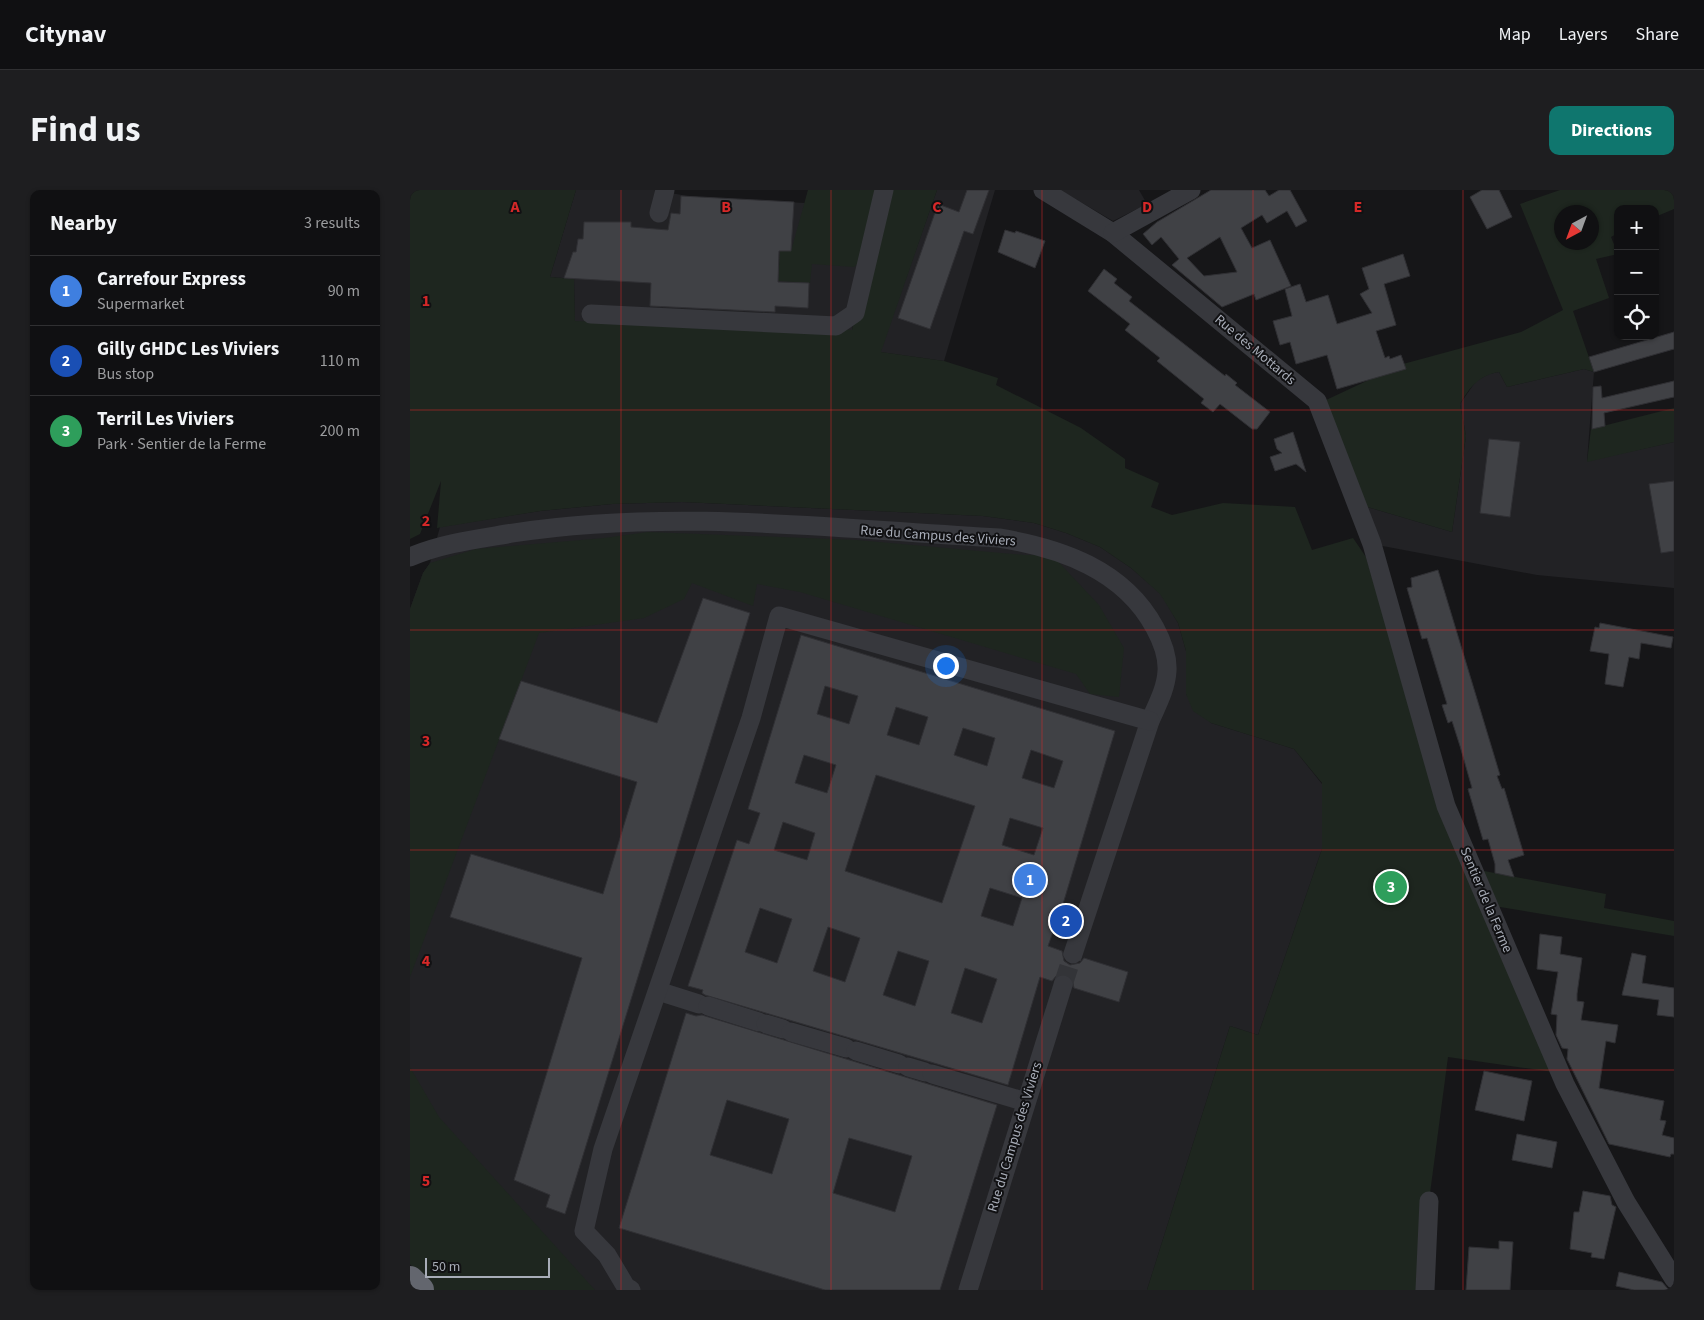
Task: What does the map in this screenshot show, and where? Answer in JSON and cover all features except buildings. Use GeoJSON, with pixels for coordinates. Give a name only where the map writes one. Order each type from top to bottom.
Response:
{"type":"FeatureCollection","features":[{"type":"Feature","properties":{"kind":"highway"},"geometry":{"type":"LineString","coordinates":[[410,1280],[420,1290]]}},
{"type":"Feature","properties":{"kind":"street"},"geometry":{"type":"LineString","coordinates":[[659,213],[665,190]]}},
{"type":"Feature","properties":{"kind":"street"},"geometry":{"type":"LineString","coordinates":[[591,314],[836,326],[855,313],[884,190]]}},
{"type":"Feature","properties":{"kind":"street","name":"Rue des Mottards"},"geometry":{"type":"LineString","coordinates":[[1042,190],[1113,233],[1317,401],[1352,498]]}},
{"type":"Feature","properties":{"kind":"street"},"geometry":{"type":"LineString","coordinates":[[1113,233],[1192,190]]}},
{"type":"Feature","properties":{"kind":"street","name":"Sentier de la Ferme"},"geometry":{"type":"LineString","coordinates":[[1352,498],[1372,544],[1446,806],[1573,1100],[1600,1156],[1635,1218],[1674,1279]]}},
{"type":"Feature","properties":{"kind":"street","name":"Rue du Campus des Viviers"},"geometry":{"type":"LineString","coordinates":[[418,554],[462,542],[535,530],[595,523],[668,520],[999,538],[1025,542],[1079,560],[1106,574],[1129,591],[1148,613],[1162,640],[1167,672],[1163,692],[1150,721],[1073,954]]}},
{"type":"Feature","properties":{"kind":"street"},"geometry":{"type":"LineString","coordinates":[[631,1290],[626,1287],[607,1254],[584,1231],[603,1149],[751,718],[778,616],[1150,721]]}},
{"type":"Feature","properties":{"kind":"street","name":"Rue du Campus des Viviers"},"geometry":{"type":"LineString","coordinates":[[968,1290],[1063,985]]}},
{"type":"Feature","properties":{"kind":"street"},"geometry":{"type":"LineString","coordinates":[[658,991],[1026,1102]]}},
{"type":"Feature","properties":{"kind":"street"},"geometry":{"type":"LineString","coordinates":[[1425,1290],[1429,1201]]}},
{"type":"Feature","properties":{"kind":"shaded area"},"geometry":{"type":"Polygon","coordinates":[[[410,190],[576,190],[550,277],[574,279],[575,321],[852,330],[884,190],[937,190],[881,352],[944,361],[998,378],[996,385],[1081,428],[1125,459],[1125,468],[1159,483],[1151,507],[1172,515],[1223,503],[1295,507],[1312,550],[1353,538],[1366,557],[1444,819],[1553,1072],[1448,1057],[1429,1201],[1422,1290],[1147,1290],[1230,1026],[1258,1035],[1322,849],[1322,783],[1294,749],[1211,723],[1193,711],[1186,694],[1186,651],[1178,623],[1160,594],[1131,568],[1100,547],[1066,533],[1034,523],[983,516],[682,502],[612,504],[540,511],[437,528],[441,481],[420,534],[410,539],[410,190]]]}},
{"type":"Feature","properties":{"kind":"shaded area"},"geometry":{"type":"Polygon","coordinates":[[[576,190],[654,190],[693,197],[805,203],[808,190],[879,190],[852,330],[575,332],[574,279],[550,277],[576,190]]]}},
{"type":"Feature","properties":{"kind":"shaded area"},"geometry":{"type":"Polygon","coordinates":[[[808,190],[877,190],[862,260],[854,267],[812,264],[810,283],[778,281],[780,251],[791,251],[808,190]]]}},
{"type":"Feature","properties":{"kind":"shaded area"},"geometry":{"type":"Polygon","coordinates":[[[937,190],[995,190],[944,361],[880,352],[937,190]]]}},
{"type":"Feature","properties":{"kind":"shaded area"},"geometry":{"type":"Polygon","coordinates":[[[1060,190],[1139,190],[1147,204],[1113,221],[1060,190]]]}},
{"type":"Feature","properties":{"kind":"shaded area"},"geometry":{"type":"Polygon","coordinates":[[[1560,190],[1674,190],[1674,209],[1659,215],[1659,205],[1614,205],[1614,235],[1611,237],[1614,244],[1614,255],[1596,259],[1609,298],[1573,311],[1594,372],[1584,369],[1507,387],[1499,372],[1485,376],[1471,387],[1460,404],[1466,436],[1452,532],[1364,506],[1326,400],[1403,364],[1521,332],[1563,310],[1520,204],[1560,190]]]}},
{"type":"Feature","properties":{"kind":"shaded area"},"geometry":{"type":"Polygon","coordinates":[[[1584,369],[1594,372],[1587,461],[1674,442],[1674,588],[1537,575],[1372,544],[1364,506],[1452,532],[1466,436],[1460,404],[1476,381],[1489,374],[1499,372],[1507,387],[1584,369]]]}},
{"type":"Feature","properties":{"kind":"shaded area"},"geometry":{"type":"Polygon","coordinates":[[[1674,408],[1674,442],[1587,462],[1591,429],[1674,408]]]}},
{"type":"Feature","properties":{"kind":"shaded area"},"geometry":{"type":"Polygon","coordinates":[[[682,502],[983,516],[1034,523],[1066,533],[1100,547],[1131,568],[1161,594],[1178,623],[1186,651],[1186,694],[1211,723],[1294,749],[1322,784],[1322,849],[1258,1035],[1230,1026],[1147,1290],[434,1290],[410,1264],[410,609],[423,573],[430,563],[440,527],[540,511],[612,504],[682,502]]]}},
{"type":"Feature","properties":{"kind":"shaded area"},"geometry":{"type":"Polygon","coordinates":[[[648,532],[857,540],[1025,555],[1052,555],[1099,605],[1124,648],[1119,697],[1090,694],[1076,674],[800,592],[757,584],[753,606],[692,583],[684,599],[644,618],[539,633],[410,977],[410,609],[423,573],[430,563],[476,549],[604,538],[648,532]]]}},
{"type":"Feature","properties":{"kind":"shaded area"},"geometry":{"type":"Polygon","coordinates":[[[1479,870],[1606,894],[1604,908],[1674,921],[1674,936],[1494,906],[1479,870]]]}},
{"type":"Feature","properties":{"kind":"shaded area"},"geometry":{"type":"Polygon","coordinates":[[[410,1067],[439,1117],[595,1290],[434,1290],[410,1264],[410,1067]]]}},
{"type":"Feature","properties":{"kind":"tunnel"},"geometry":{"type":"LineString","coordinates":[[1063,985],[1073,954]]}},
{"type":"Feature","properties":{"kind":"place","name":"Carrefour Express"},"geometry":{"type":"Point","coordinates":[1030,880]}},
{"type":"Feature","properties":{"kind":"place","name":"Terril Les Viviers"},"geometry":{"type":"Point","coordinates":[1391,887]}},
{"type":"Feature","properties":{"kind":"place","name":"Gilly GHDC Les Viviers"},"geometry":{"type":"Point","coordinates":[1066,921]}}]}
